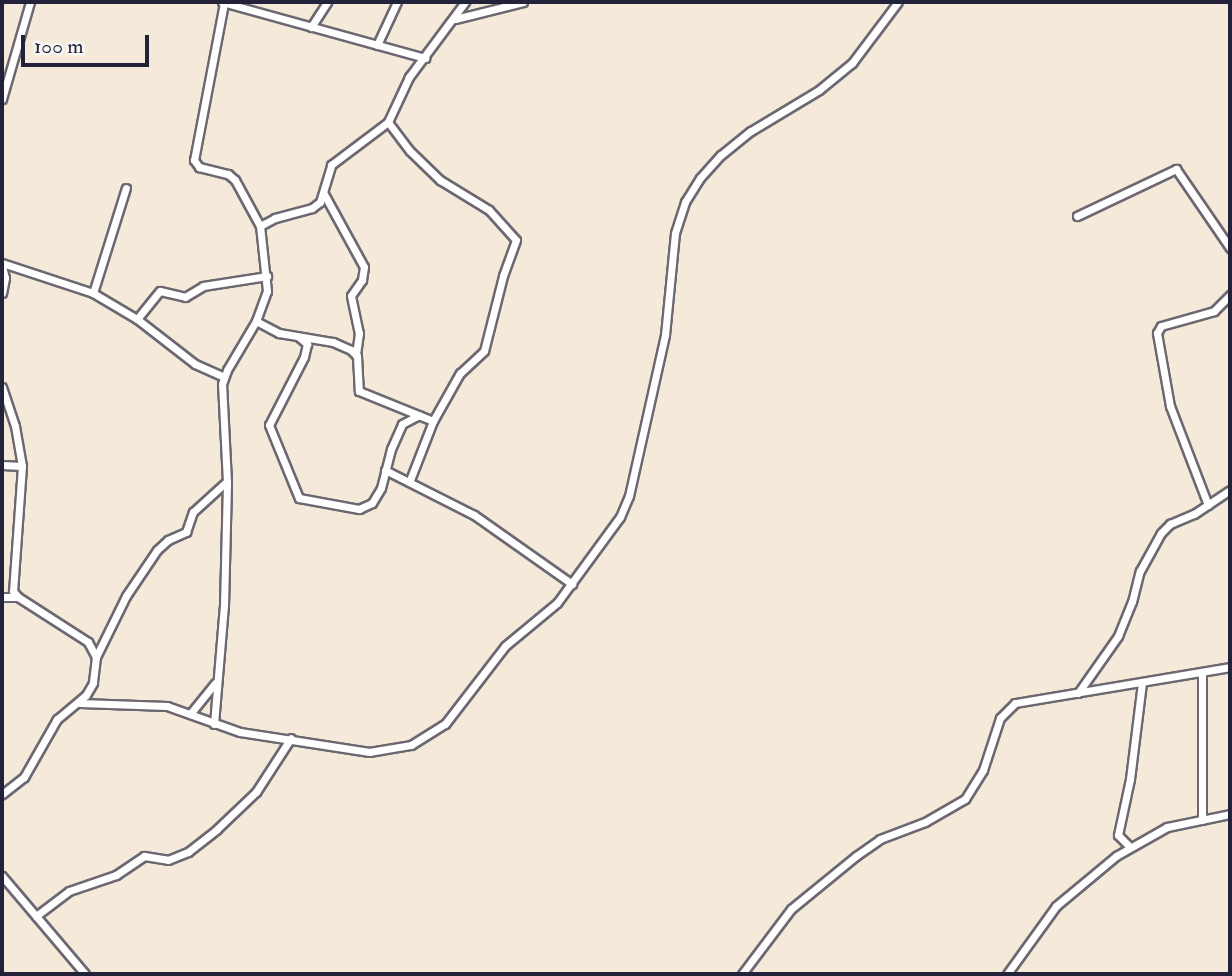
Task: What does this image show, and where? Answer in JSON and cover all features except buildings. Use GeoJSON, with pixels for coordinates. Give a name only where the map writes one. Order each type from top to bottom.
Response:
{"type":"FeatureCollection","features":[{"type":"Feature","properties":{"kind":"street"},"geometry":{"type":"LineString","coordinates":[[2,99],[30,2]]}},
{"type":"Feature","properties":{"kind":"street"},"geometry":{"type":"LineString","coordinates":[[214,724],[224,606],[227,482],[221,400],[223,377],[256,321],[267,291],[260,226],[235,180],[228,174],[200,167],[194,160],[223,2],[425,58]]}},
{"type":"Feature","properties":{"kind":"street"},"geometry":{"type":"LineString","coordinates":[[311,27],[327,2]]}},
{"type":"Feature","properties":{"kind":"street"},"geometry":{"type":"LineString","coordinates":[[377,45],[397,2]]}},
{"type":"Feature","properties":{"kind":"street"},"geometry":{"type":"LineString","coordinates":[[455,19],[523,2]]}},
{"type":"Feature","properties":{"kind":"street"},"geometry":{"type":"LineString","coordinates":[[80,703],[156,704],[214,724],[269,737],[291,738],[369,752],[396,749],[428,737],[462,705],[505,646],[543,616],[572,584],[612,530],[629,496],[665,335],[675,233],[685,202],[721,155],[751,131],[819,90],[852,63],[898,2]]}},
{"type":"Feature","properties":{"kind":"street"},"geometry":{"type":"LineString","coordinates":[[260,226],[275,218],[312,208],[320,202],[329,169],[334,161],[351,153],[387,122],[409,77],[455,19],[462,3]]}},
{"type":"Feature","properties":{"kind":"street"},"geometry":{"type":"LineString","coordinates":[[387,122],[410,151],[440,180],[489,210],[516,240],[497,297],[484,351],[460,373],[433,421],[410,480]]}},
{"type":"Feature","properties":{"kind":"street"},"geometry":{"type":"LineString","coordinates":[[1077,216],[1176,169],[1230,248]]}},
{"type":"Feature","properties":{"kind":"street"},"geometry":{"type":"LineString","coordinates":[[93,293],[126,188]]}},
{"type":"Feature","properties":{"kind":"street"},"geometry":{"type":"LineString","coordinates":[[324,194],[365,267],[362,280],[351,296],[359,333],[356,355],[359,391],[433,421]]}},
{"type":"Feature","properties":{"kind":"street"},"geometry":{"type":"LineString","coordinates":[[2,265],[93,293],[137,320],[195,364],[223,377]]}},
{"type":"Feature","properties":{"kind":"street"},"geometry":{"type":"LineString","coordinates":[[2,265],[5,278],[2,293]]}},
{"type":"Feature","properties":{"kind":"street"},"geometry":{"type":"LineString","coordinates":[[137,320],[160,291],[185,298],[203,286],[267,276]]}},
{"type":"Feature","properties":{"kind":"street"},"geometry":{"type":"LineString","coordinates":[[1208,505],[1170,406],[1157,333],[1161,326],[1213,312],[1230,295]]}},
{"type":"Feature","properties":{"kind":"street"},"geometry":{"type":"LineString","coordinates":[[256,321],[279,333],[333,342],[356,355]]}},
{"type":"Feature","properties":{"kind":"street"},"geometry":{"type":"LineString","coordinates":[[299,337],[307,344],[304,357],[269,425],[297,495],[305,501],[359,509],[368,506],[381,488],[402,424],[419,415]]}},
{"type":"Feature","properties":{"kind":"street"},"geometry":{"type":"LineString","coordinates":[[2,387],[15,426],[22,466],[12,569],[13,591],[18,597],[80,636],[93,649],[96,657]]}},
{"type":"Feature","properties":{"kind":"street"},"geometry":{"type":"LineString","coordinates":[[2,465],[22,466]]}},
{"type":"Feature","properties":{"kind":"street"},"geometry":{"type":"LineString","coordinates":[[385,470],[410,480],[474,516],[572,584]]}},
{"type":"Feature","properties":{"kind":"street"},"geometry":{"type":"LineString","coordinates":[[2,794],[24,777],[57,719],[80,703],[93,683],[96,657],[126,596],[157,550],[168,540],[186,532],[193,512],[227,482]]}},
{"type":"Feature","properties":{"kind":"street"},"geometry":{"type":"LineString","coordinates":[[1077,694],[1118,636],[1148,551],[1170,524],[1208,505],[1230,490]]}},
{"type":"Feature","properties":{"kind":"street"},"geometry":{"type":"LineString","coordinates":[[2,597],[18,597]]}},
{"type":"Feature","properties":{"kind":"street"},"geometry":{"type":"LineString","coordinates":[[742,974],[792,909],[856,856],[880,838],[925,822],[965,799],[983,770],[992,737],[1008,708],[1022,701],[1230,667]]}},
{"type":"Feature","properties":{"kind":"street"},"geometry":{"type":"LineString","coordinates":[[1202,673],[1202,820]]}},
{"type":"Feature","properties":{"kind":"street"},"geometry":{"type":"LineString","coordinates":[[190,714],[216,682]]}},
{"type":"Feature","properties":{"kind":"street"},"geometry":{"type":"LineString","coordinates":[[1130,847],[1118,835],[1130,779],[1142,683]]}},
{"type":"Feature","properties":{"kind":"street"},"geometry":{"type":"LineString","coordinates":[[36,916],[69,891],[116,875],[144,856],[168,860],[188,852],[256,792],[291,738]]}},
{"type":"Feature","properties":{"kind":"street"},"geometry":{"type":"LineString","coordinates":[[1007,974],[1056,906],[1130,847],[1167,827],[1230,814]]}},
{"type":"Feature","properties":{"kind":"street"},"geometry":{"type":"LineString","coordinates":[[2,876],[85,974]]}}]}
